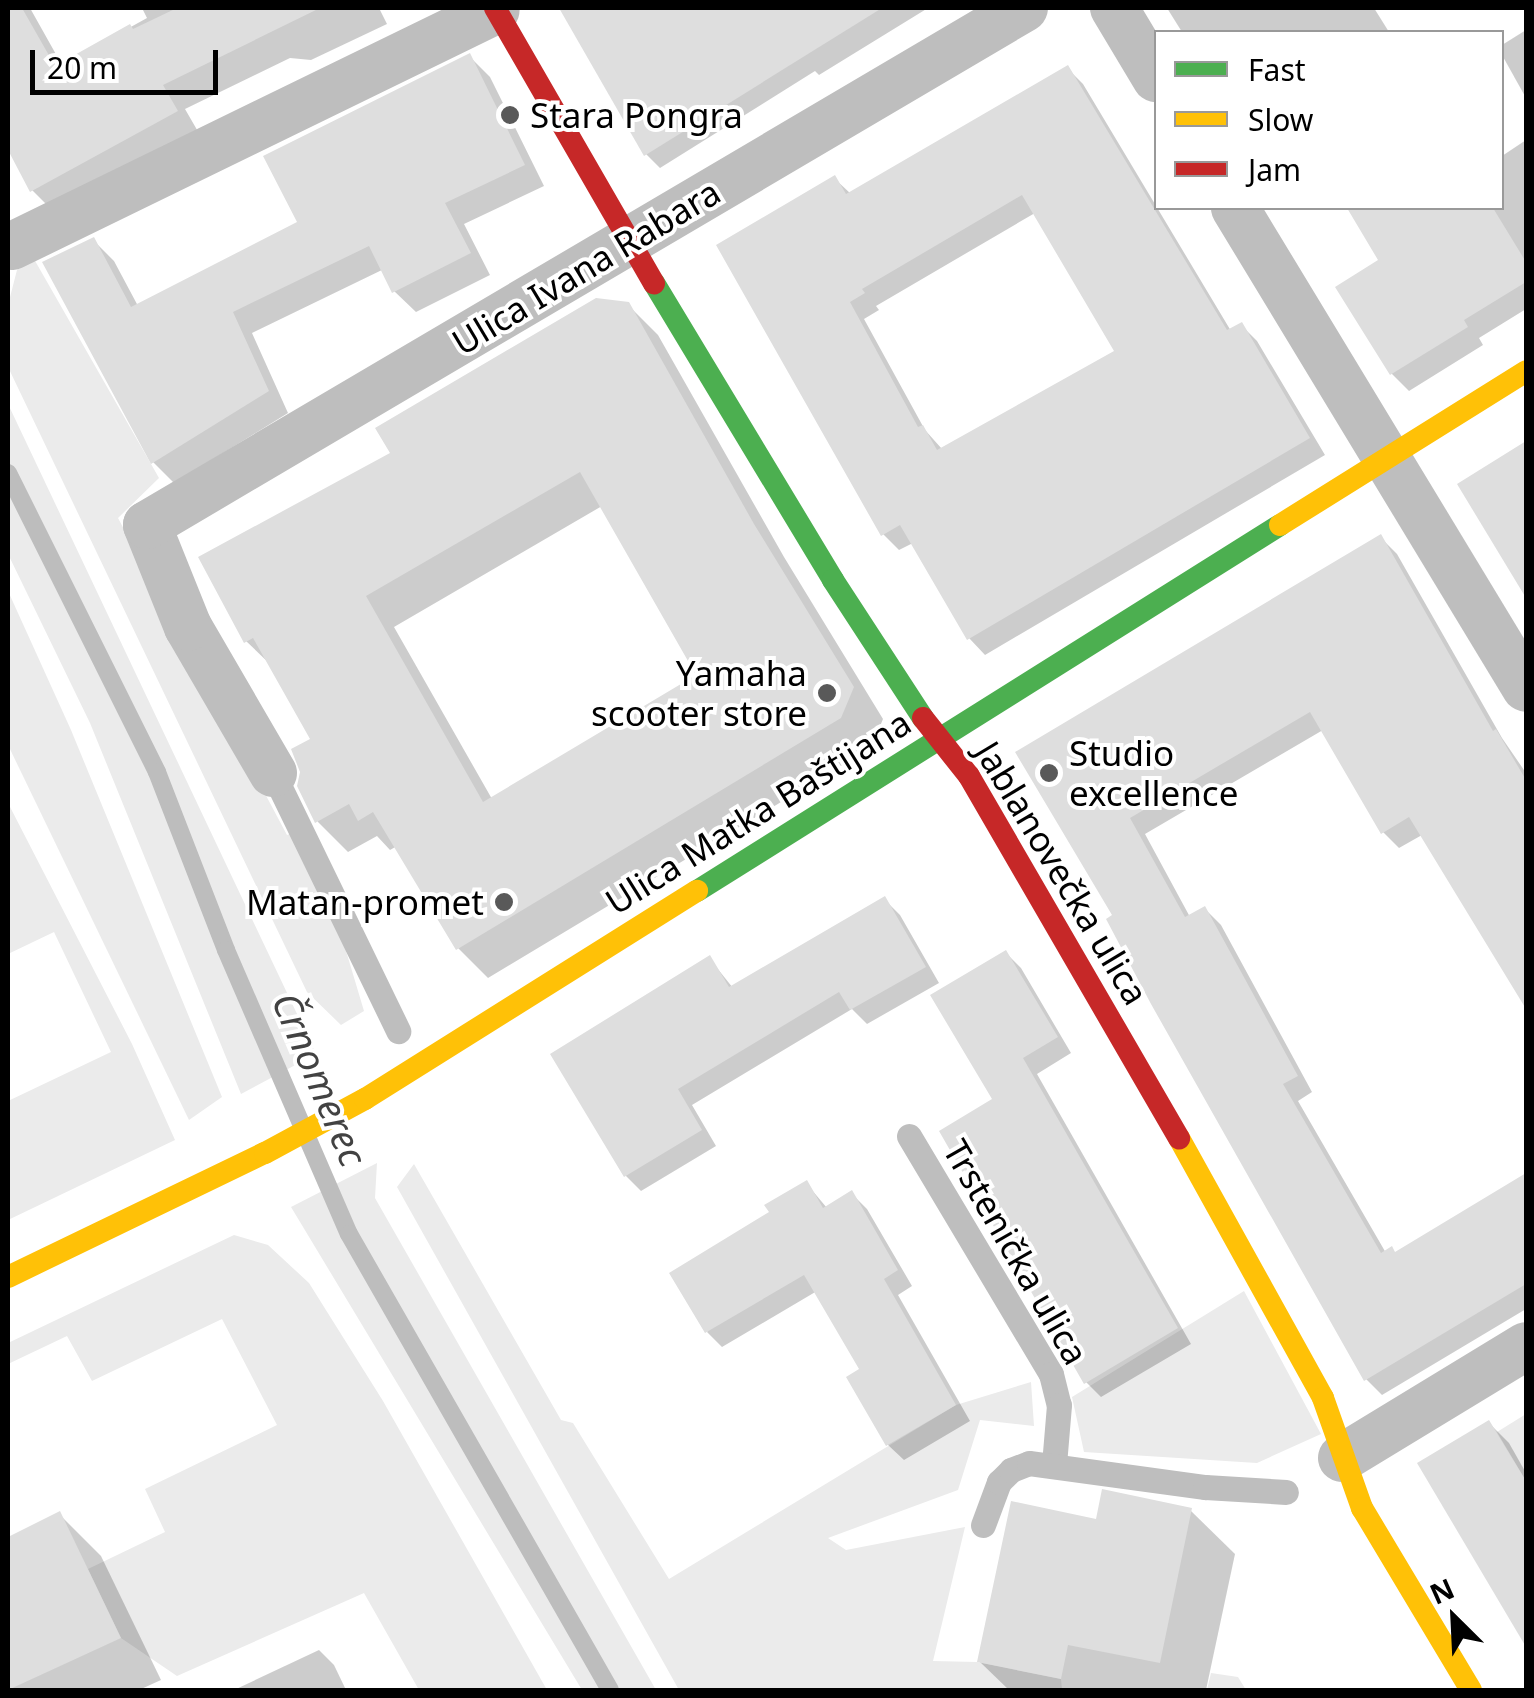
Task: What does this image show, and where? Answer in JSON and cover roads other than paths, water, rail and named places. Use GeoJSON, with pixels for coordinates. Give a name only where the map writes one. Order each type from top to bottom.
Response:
{"type":"FeatureCollection","features":[{"type":"Feature","properties":{"kind":"street","name":"Ulica Ivana Rabara"},"geometry":{"type":"LineString","coordinates":[[273,773],[188,627],[147,525],[1024,8]]}},
{"type":"Feature","properties":{"kind":"street"},"geometry":{"type":"LineString","coordinates":[[1114,8],[1154,75]]}},
{"type":"Feature","properties":{"kind":"street","name":"Jablanovečka ulica"},"geometry":{"type":"LineString","coordinates":[[495,9],[629,242],[852,610],[908,700],[969,776],[1224,1217],[1323,1398],[1362,1508],[1471,1690]]}},
{"type":"Feature","properties":{"kind":"street"},"geometry":{"type":"LineString","coordinates":[[12,246],[495,9]]}},
{"type":"Feature","properties":{"kind":"street"},"geometry":{"type":"LineString","coordinates":[[1236,210],[1526,688]]}},
{"type":"Feature","properties":{"kind":"street","name":"Ulica Matka Baštijana"},"geometry":{"type":"LineString","coordinates":[[8,1277],[264,1153],[349,1106],[1526,372]]}},
{"type":"Feature","properties":{"kind":"street"},"geometry":{"type":"LineString","coordinates":[[1342,1458],[1526,1346]]}},
{"type":"Feature","properties":{"kind":"lane"},"geometry":{"type":"LineString","coordinates":[[273,773],[398,1031]]}},
{"type":"Feature","properties":{"kind":"lane","name":"Trstenička ulica"},"geometry":{"type":"LineString","coordinates":[[909,1136],[1051,1374],[1059,1405],[1054,1464]]}},
{"type":"Feature","properties":{"kind":"lane"},"geometry":{"type":"LineString","coordinates":[[983,1526],[989,1499],[1010,1470],[1029,1463],[1206,1487],[1286,1492]]}},
{"type":"Feature","properties":{"kind":"waterway","name":"Črnomerec"},"geometry":{"type":"LineString","coordinates":[[8,473],[157,772],[226,950],[349,1234],[610,1690]]}},
{"type":"Feature","properties":{"kind":"place","name":"Stara Pongra"},"geometry":{"type":"Point","coordinates":[510,115]}},
{"type":"Feature","properties":{"kind":"place","name":"Yamaha scooter store"},"geometry":{"type":"Point","coordinates":[827,693]}},
{"type":"Feature","properties":{"kind":"place","name":"Studio excellence"},"geometry":{"type":"Point","coordinates":[1049,773]}},
{"type":"Feature","properties":{"kind":"place","name":"Matan-promet"},"geometry":{"type":"Point","coordinates":[504,902]}}]}
